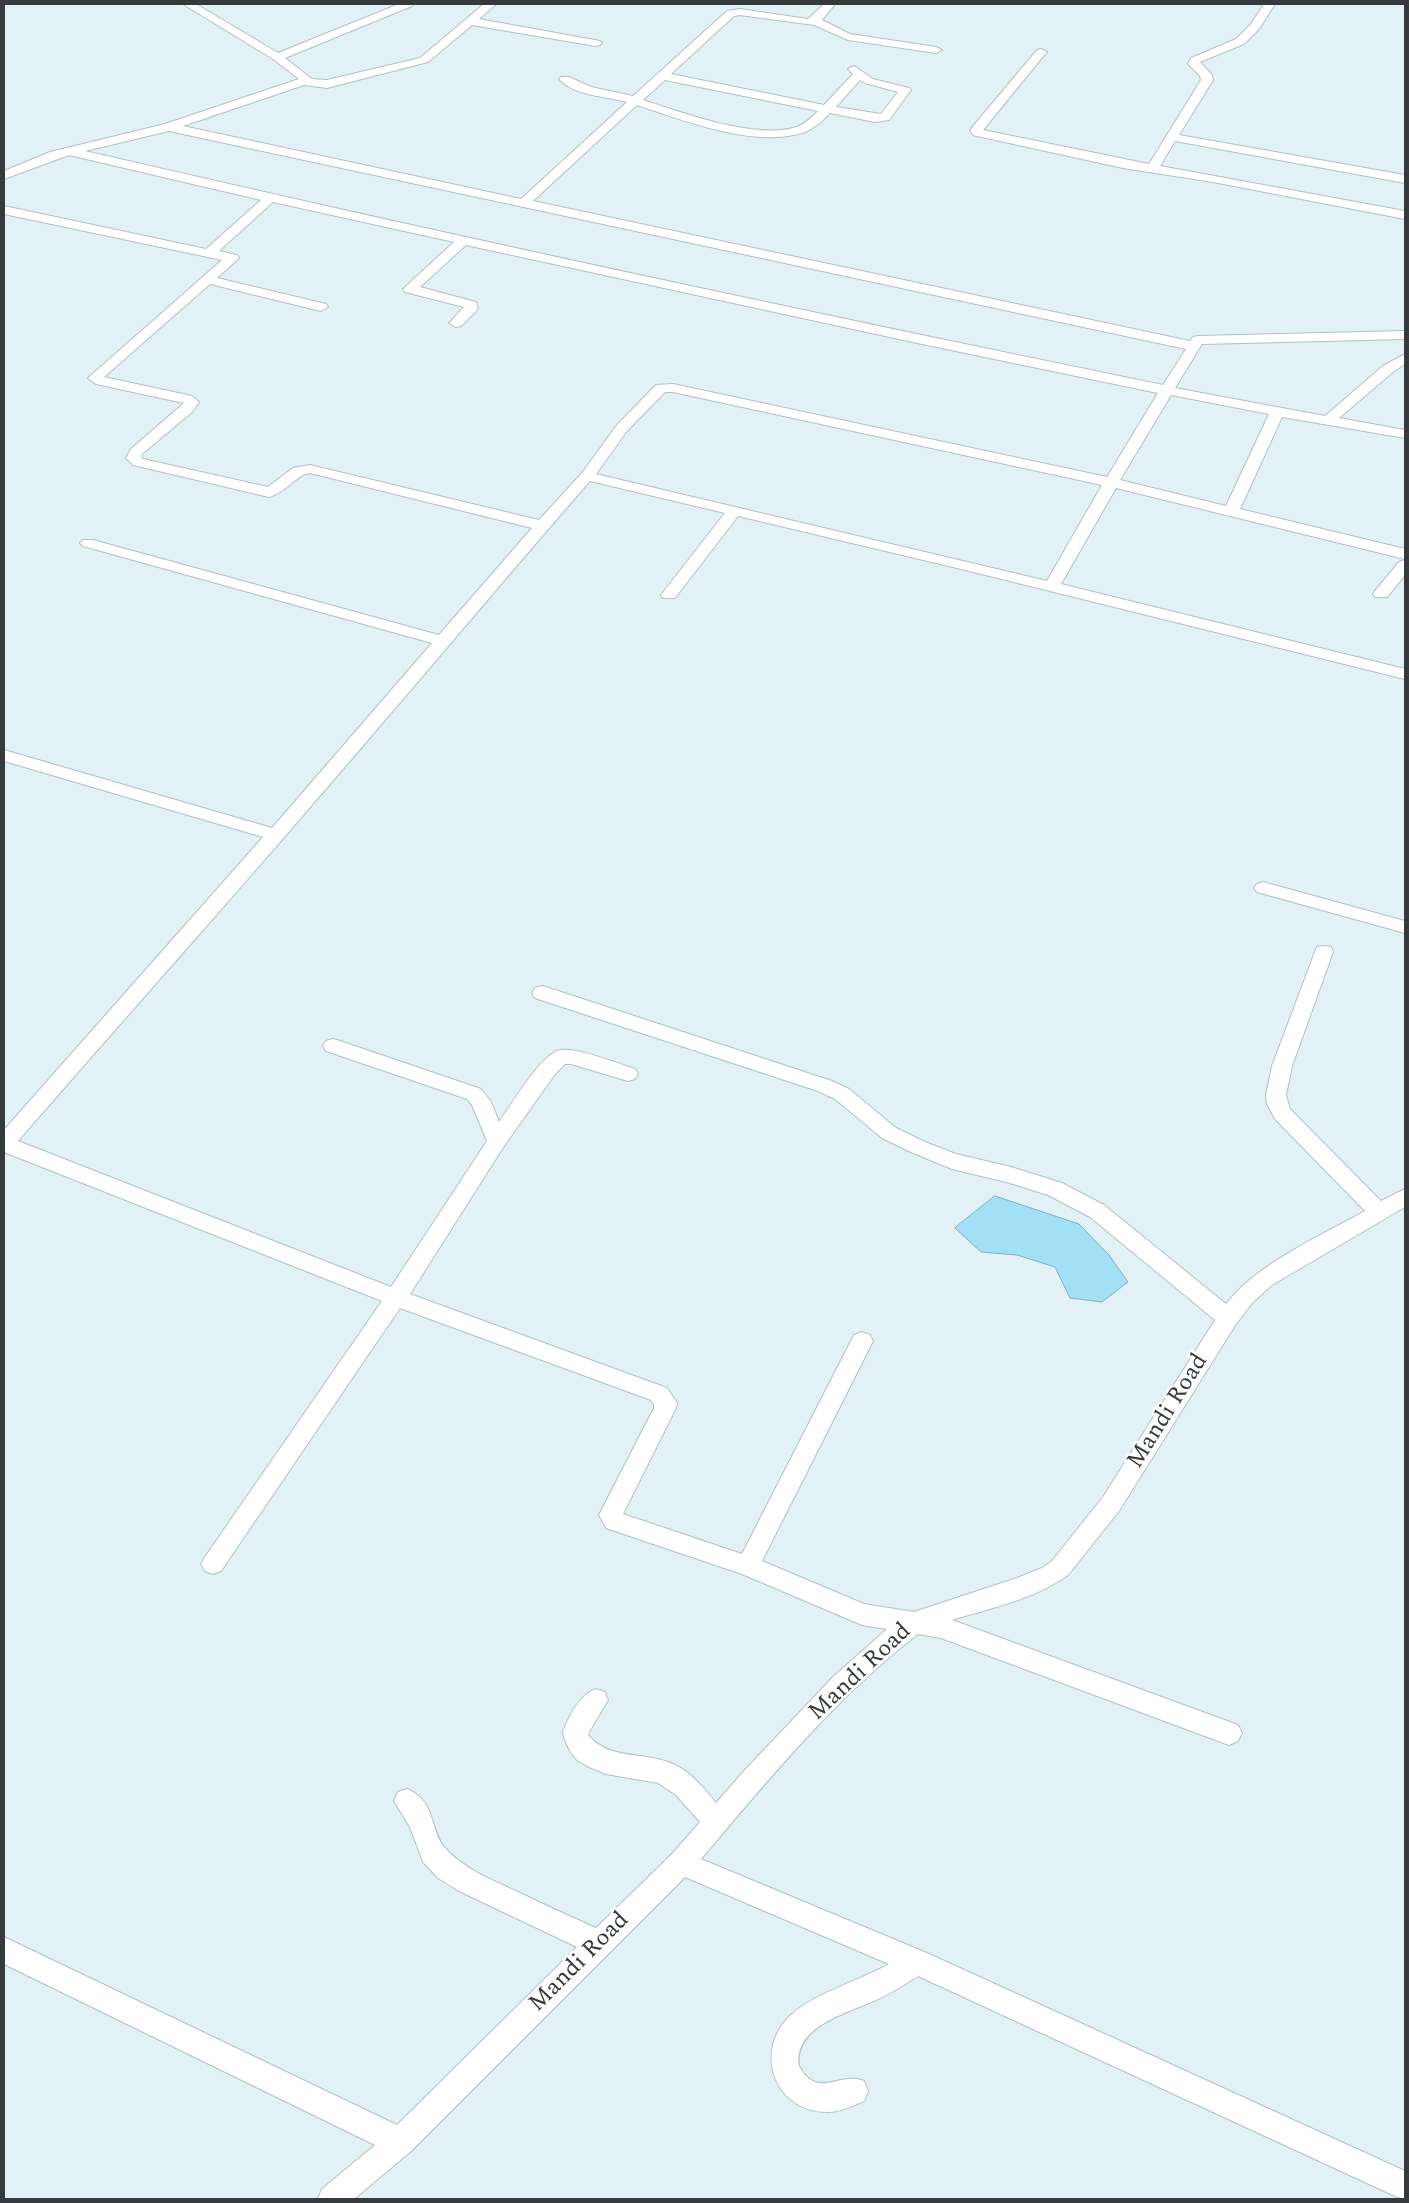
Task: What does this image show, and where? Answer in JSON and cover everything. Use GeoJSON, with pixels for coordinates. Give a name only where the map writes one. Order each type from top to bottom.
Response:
{"type":"FeatureCollection","features":[{"type":"Feature","properties":{"kind":"street"},"geometry":{"type":"LineString","coordinates":[[189,4],[277,57],[306,79],[305,82]]}},
{"type":"Feature","properties":{"kind":"street"},"geometry":{"type":"LineString","coordinates":[[377,4],[395,11]]}},
{"type":"Feature","properties":{"kind":"street"},"geometry":{"type":"LineString","coordinates":[[277,57],[395,11],[408,4]]}},
{"type":"Feature","properties":{"kind":"street"},"geometry":{"type":"LineString","coordinates":[[4,175],[68,151],[169,127],[305,82],[327,84],[424,60],[490,4]]}},
{"type":"Feature","properties":{"kind":"street"},"geometry":{"type":"LineString","coordinates":[[814,22],[830,4]]}},
{"type":"Feature","properties":{"kind":"street"},"geometry":{"type":"LineString","coordinates":[[1152,169],[1206,80],[1206,75],[1194,64],[1195,60],[1239,42],[1261,17],[1269,4]]}},
{"type":"Feature","properties":{"kind":"street"},"geometry":{"type":"LineString","coordinates":[[524,203],[736,8],[800,22],[814,22],[827,25],[839,34],[848,37],[936,50]]}},
{"type":"Feature","properties":{"kind":"street"},"geometry":{"type":"LineString","coordinates":[[470,21],[596,43]]}},
{"type":"Feature","properties":{"kind":"street"},"geometry":{"type":"LineString","coordinates":[[1041,52],[976,130],[977,132],[1152,169],[1213,178],[1405,215]]}},
{"type":"Feature","properties":{"kind":"street"},"geometry":{"type":"LineString","coordinates":[[565,79],[584,89],[635,101],[684,118],[735,128],[785,133],[803,129],[826,109],[857,71],[869,81],[905,90],[888,116],[875,118],[826,109],[662,76]]}},
{"type":"Feature","properties":{"kind":"street"},"geometry":{"type":"LineString","coordinates":[[169,127],[1193,346]]}},
{"type":"Feature","properties":{"kind":"street"},"geometry":{"type":"LineString","coordinates":[[1172,137],[1405,179]]}},
{"type":"Feature","properties":{"kind":"street"},"geometry":{"type":"LineString","coordinates":[[68,151],[270,198],[675,287],[1166,390],[1277,412],[1405,434]]}},
{"type":"Feature","properties":{"kind":"street"},"geometry":{"type":"LineString","coordinates":[[210,252],[270,198]]}},
{"type":"Feature","properties":{"kind":"street"},"geometry":{"type":"LineString","coordinates":[[4,210],[210,252],[233,259],[96,377],[96,379],[101,381],[192,402],[187,409],[136,452],[134,460],[269,492],[274,491],[301,469],[310,469],[543,526]]}},
{"type":"Feature","properties":{"kind":"street"},"geometry":{"type":"LineString","coordinates":[[456,323],[471,308],[471,305],[414,292],[410,289],[464,240]]}},
{"type":"Feature","properties":{"kind":"street"},"geometry":{"type":"LineString","coordinates":[[209,280],[322,307]]}},
{"type":"Feature","properties":{"kind":"street"},"geometry":{"type":"LineString","coordinates":[[1052,586],[1166,390],[1193,346],[1200,339],[1405,336]]}},
{"type":"Feature","properties":{"kind":"street"},"geometry":{"type":"LineString","coordinates":[[1327,421],[1388,369],[1405,358]]}},
{"type":"Feature","properties":{"kind":"street"},"geometry":{"type":"LineString","coordinates":[[1388,369],[1405,374]]}},
{"type":"Feature","properties":{"kind":"street"},"geometry":{"type":"LineString","coordinates":[[1229,1733],[941,1627],[883,1619],[862,1614],[748,1566],[614,1521],[611,1517],[665,1408],[666,1403],[662,1395],[456,1321],[397,1296],[4,1143],[276,835],[587,476],[622,428],[658,390],[666,387],[1112,483],[1405,554]]}},
{"type":"Feature","properties":{"kind":"street"},"geometry":{"type":"LineString","coordinates":[[1231,512],[1277,412]]}},
{"type":"Feature","properties":{"kind":"street"},"geometry":{"type":"LineString","coordinates":[[587,476],[1052,586],[1405,674]]}},
{"type":"Feature","properties":{"kind":"street"},"geometry":{"type":"LineString","coordinates":[[669,595],[734,510]]}},
{"type":"Feature","properties":{"kind":"street"},"geometry":{"type":"LineString","coordinates":[[88,543],[444,641]]}},
{"type":"Feature","properties":{"kind":"street"},"geometry":{"type":"LineString","coordinates":[[1381,594],[1405,565]]}},
{"type":"Feature","properties":{"kind":"street"},"geometry":{"type":"LineString","coordinates":[[4,755],[276,835]]}},
{"type":"Feature","properties":{"kind":"street"},"geometry":{"type":"LineString","coordinates":[[1263,888],[1405,927]]}},
{"type":"Feature","properties":{"kind":"street"},"geometry":{"type":"LineString","coordinates":[[1324,952],[1282,1066],[1276,1095],[1277,1104],[1282,1114],[1379,1212]]}},
{"type":"Feature","properties":{"kind":"street"},"geometry":{"type":"LineString","coordinates":[[542,993],[825,1086],[842,1094],[889,1133],[918,1147],[952,1161],[1038,1184],[1078,1200],[1097,1211],[1228,1318]]}},
{"type":"Feature","properties":{"kind":"street"},"geometry":{"type":"LineString","coordinates":[[333,1046],[474,1094],[481,1102],[497,1141]]}},
{"type":"Feature","properties":{"kind":"street"},"geometry":{"type":"LineString","coordinates":[[213,1564],[397,1296],[497,1141],[548,1069],[560,1058],[570,1057],[628,1074]]}},
{"type":"Feature","properties":{"kind":"street","name":"Mandi Road"},"geometry":{"type":"LineString","coordinates":[[332,2199],[400,2142],[681,1863],[716,1821],[842,1685],[889,1642],[915,1622],[1022,1587],[1050,1575],[1060,1568],[1111,1504],[1228,1318],[1244,1297],[1264,1279],[1405,1197]]}},
{"type":"Feature","properties":{"kind":"street"},"geometry":{"type":"LineString","coordinates":[[748,1566],[862,1341]]}},
{"type":"Feature","properties":{"kind":"street"},"geometry":{"type":"LineString","coordinates":[[596,1700],[576,1732],[578,1742],[588,1754],[603,1761],[656,1770],[670,1776],[680,1782],[716,1821]]}},
{"type":"Feature","properties":{"kind":"street"},"geometry":{"type":"LineString","coordinates":[[407,1801],[421,1821],[432,1853],[446,1869],[468,1882],[600,1944]]}},
{"type":"Feature","properties":{"kind":"street"},"geometry":{"type":"LineString","coordinates":[[681,1863],[917,1962],[1405,2186]]}},
{"type":"Feature","properties":{"kind":"street"},"geometry":{"type":"LineString","coordinates":[[4,1950],[400,2142]]}},
{"type":"Feature","properties":{"kind":"street"},"geometry":{"type":"LineString","coordinates":[[854,2091],[840,2097],[819,2098],[797,2088],[789,2078],[784,2063],[786,2047],[793,2033],[814,2013],[867,1990],[917,1962]]}},
{"type":"Feature","properties":{"kind":"water"},"geometry":{"type":"Polygon","coordinates":[[[995,1196],[1079,1224],[1109,1255],[1128,1282],[1102,1302],[1070,1298],[1055,1267],[1017,1255],[981,1252],[955,1228],[995,1196]]]}}]}
